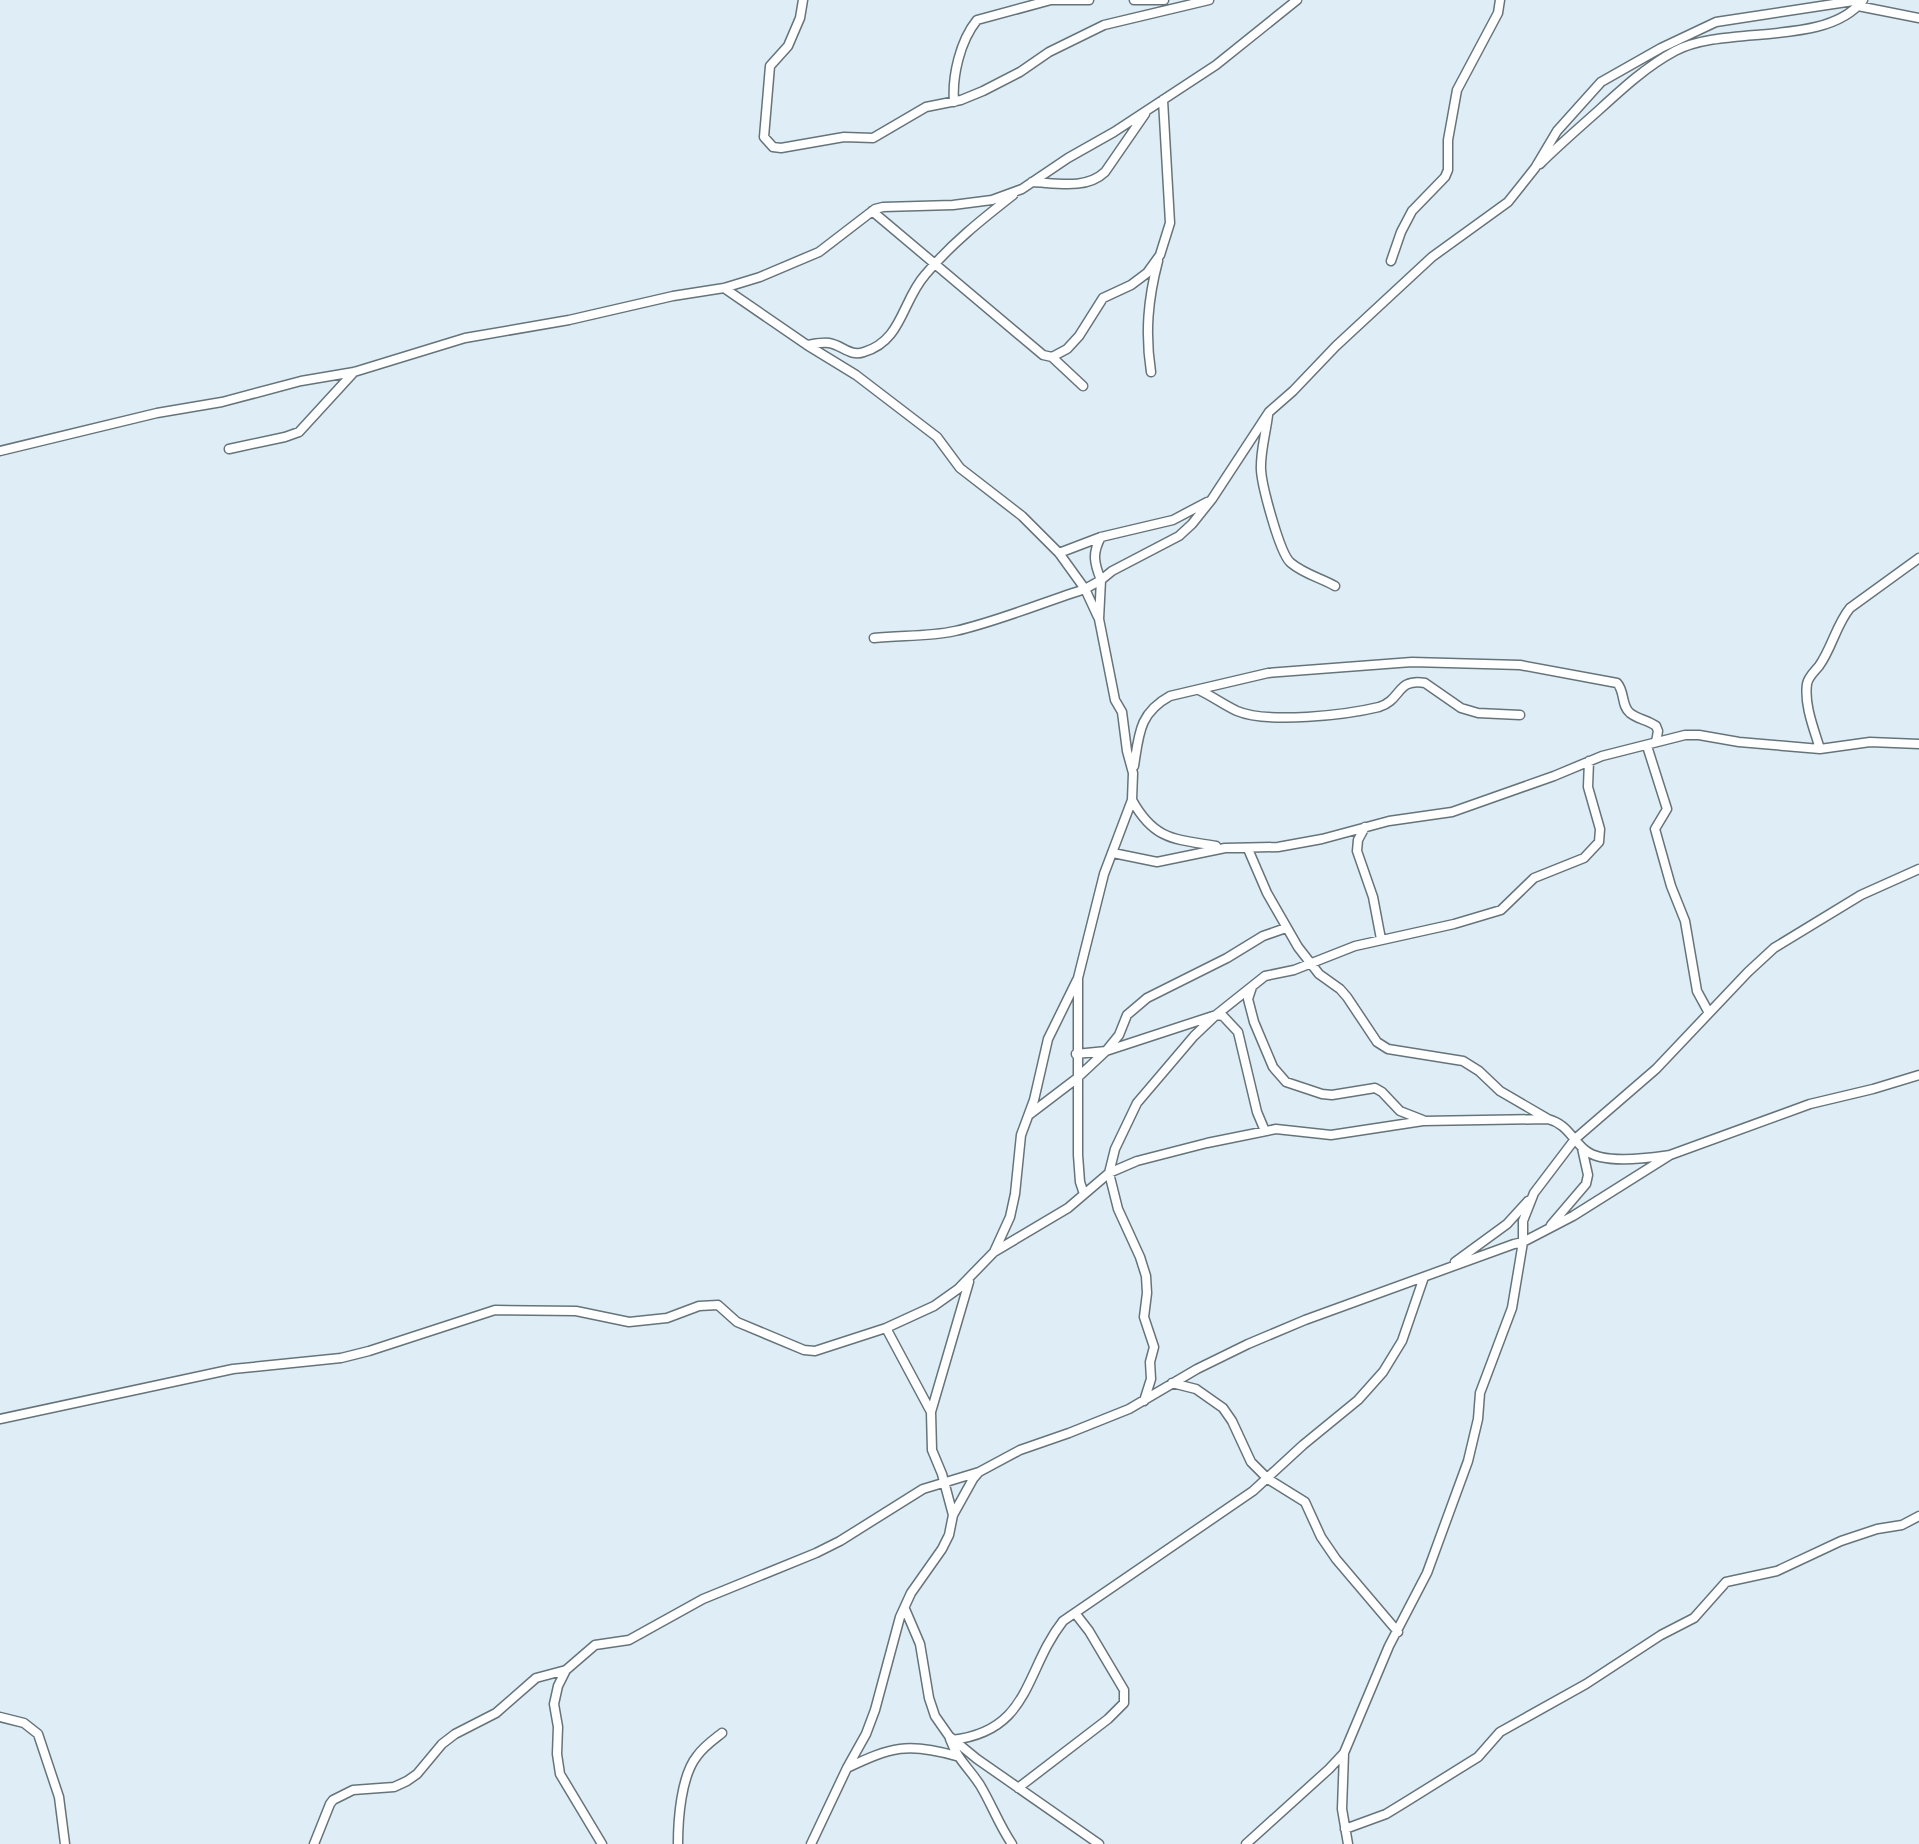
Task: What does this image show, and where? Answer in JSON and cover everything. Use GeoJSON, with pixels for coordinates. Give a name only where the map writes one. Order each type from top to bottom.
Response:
{"type":"FeatureCollection","features":[{"type":"Feature","properties":{"kind":"street"},"geometry":{"type":"LineString","coordinates":[[803,0],[800,18],[788,46],[770,66],[763,130],[765,141],[773,147],[786,148],[844,137],[869,139],[926,107],[954,102],[984,91],[1020,72],[1049,52],[1104,25],[1209,0]]}},
{"type":"Feature","properties":{"kind":"street"},"geometry":{"type":"LineString","coordinates":[[954,102],[956,70],[965,40],[977,20],[1051,0],[1089,0]]}},
{"type":"Feature","properties":{"kind":"street"},"geometry":{"type":"LineString","coordinates":[[1134,0],[1164,0]]}},
{"type":"Feature","properties":{"kind":"street"},"geometry":{"type":"LineString","coordinates":[[807,345],[830,343],[858,354],[884,342],[905,312],[919,282],[979,221],[1032,182],[1216,65],[1297,0]]}},
{"type":"Feature","properties":{"kind":"street"},"geometry":{"type":"LineString","coordinates":[[1391,261],[1412,211],[1445,177],[1448,170],[1451,115],[1457,90],[1498,13],[1500,0]]}},
{"type":"Feature","properties":{"kind":"street"},"geometry":{"type":"LineString","coordinates":[[874,638],[912,637],[957,631],[1084,589],[1179,536],[1212,499],[1269,412],[1432,257],[1508,202],[1535,168],[1557,131],[1601,82],[1661,48],[1717,22],[1861,2],[1919,18]]}},
{"type":"Feature","properties":{"kind":"street"},"geometry":{"type":"LineString","coordinates":[[1535,168],[1636,76],[1677,50],[1719,40],[1815,26],[1847,15],[1861,2]]}},
{"type":"Feature","properties":{"kind":"street"},"geometry":{"type":"LineString","coordinates":[[1152,372],[1146,341],[1150,292],[1170,223],[1163,100]]}},
{"type":"Feature","properties":{"kind":"street"},"geometry":{"type":"LineString","coordinates":[[1032,182],[1067,184],[1097,180],[1149,109]]}},
{"type":"Feature","properties":{"kind":"street"},"geometry":{"type":"LineString","coordinates":[[0,451],[157,413],[222,402],[301,381],[354,372],[465,338],[724,288],[760,277],[819,251],[872,211],[883,207],[953,205],[992,200],[1022,189]]}},
{"type":"Feature","properties":{"kind":"street"},"geometry":{"type":"LineString","coordinates":[[872,211],[1043,355],[1052,357],[1083,386]]}},
{"type":"Feature","properties":{"kind":"street"},"geometry":{"type":"LineString","coordinates":[[1052,357],[1067,349],[1079,336],[1103,298],[1131,285],[1147,273],[1160,256]]}},
{"type":"Feature","properties":{"kind":"street"},"geometry":{"type":"LineString","coordinates":[[724,288],[807,345],[856,374],[937,437],[961,468],[1022,516],[1059,553],[1084,589],[1098,619],[1115,700],[1122,712],[1133,773]]}},
{"type":"Feature","properties":{"kind":"street"},"geometry":{"type":"LineString","coordinates":[[229,449],[285,438],[299,432],[354,372]]}},
{"type":"Feature","properties":{"kind":"street"},"geometry":{"type":"LineString","coordinates":[[1269,412],[1261,468],[1265,492],[1283,552],[1290,563],[1335,586]]}},
{"type":"Feature","properties":{"kind":"street"},"geometry":{"type":"LineString","coordinates":[[1059,553],[1101,537],[1173,520],[1212,499]]}},
{"type":"Feature","properties":{"kind":"street"},"geometry":{"type":"LineString","coordinates":[[1098,619],[1101,580],[1094,558],[1095,547],[1101,537]]}},
{"type":"Feature","properties":{"kind":"street"},"geometry":{"type":"LineString","coordinates":[[1819,749],[1808,705],[1807,687],[1810,677],[1847,611],[1919,558]]}},
{"type":"Feature","properties":{"kind":"street"},"geometry":{"type":"LineString","coordinates":[[0,1419],[223,1371],[341,1358],[495,1310],[576,1311],[629,1322],[667,1318],[699,1306],[718,1305],[737,1322],[804,1350],[815,1351],[886,1328],[934,1306],[970,1279],[994,1252],[1010,1217],[1015,1194],[1018,1149],[1030,1114],[1048,1039],[1078,978],[1104,874],[1132,800],[1133,773],[1142,721],[1170,695],[1268,673],[1313,668],[1412,662],[1520,665],[1617,683],[1622,688],[1629,712],[1656,726],[1656,742]]}},
{"type":"Feature","properties":{"kind":"street"},"geometry":{"type":"LineString","coordinates":[[1199,690],[1238,711],[1275,717],[1301,717],[1390,704],[1404,685],[1419,682],[1433,688],[1455,705],[1478,713],[1520,715]]}},
{"type":"Feature","properties":{"kind":"street"},"geometry":{"type":"LineString","coordinates":[[1132,800],[1147,825],[1167,836],[1225,848],[1248,849],[1299,844],[1389,821],[1452,812],[1609,754],[1673,737],[1699,735],[1739,742],[1819,749],[1870,743],[1919,744]]}},
{"type":"Feature","properties":{"kind":"street"},"geometry":{"type":"LineString","coordinates":[[1647,746],[1667,809],[1656,825],[1656,835],[1674,896],[1685,921],[1697,991],[1710,1013]]}},
{"type":"Feature","properties":{"kind":"street"},"geometry":{"type":"LineString","coordinates":[[1143,1401],[1151,1379],[1150,1362],[1154,1347],[1144,1317],[1146,1276],[1140,1256],[1118,1209],[1109,1173],[1115,1149],[1137,1103],[1194,1036],[1253,984],[1272,973],[1288,972],[1325,956],[1381,939],[1454,924],[1501,910],[1534,878],[1584,859],[1599,842],[1600,835],[1588,787],[1589,761]]}},
{"type":"Feature","properties":{"kind":"street"},"geometry":{"type":"LineString","coordinates":[[1365,827],[1357,840],[1357,851],[1373,897],[1381,939]]}},
{"type":"Feature","properties":{"kind":"street"},"geometry":{"type":"LineString","coordinates":[[1113,853],[1157,862],[1225,848]]}},
{"type":"Feature","properties":{"kind":"street"},"geometry":{"type":"LineString","coordinates":[[1248,849],[1258,875],[1286,928],[1310,963],[1319,974],[1339,989],[1381,1046],[1463,1061],[1479,1071],[1500,1091],[1564,1126],[1588,1153],[1628,1161],[1670,1155]]}},
{"type":"Feature","properties":{"kind":"street"},"geometry":{"type":"LineString","coordinates":[[1445,1269],[1507,1224],[1533,1196],[1575,1139],[1641,1083],[1774,948],[1868,891],[1919,869]]}},
{"type":"Feature","properties":{"kind":"street"},"geometry":{"type":"LineString","coordinates":[[1030,1114],[1076,1079],[1106,1051],[1119,1035],[1127,1015],[1147,998],[1227,958],[1263,936],[1286,928]]}},
{"type":"Feature","properties":{"kind":"street"},"geometry":{"type":"LineString","coordinates":[[1078,978],[1077,1155],[1084,1194]]}},
{"type":"Feature","properties":{"kind":"street"},"geometry":{"type":"LineString","coordinates":[[1253,984],[1248,999],[1254,1022],[1273,1067],[1286,1082],[1332,1095],[1375,1088],[1400,1111],[1423,1121]]}},
{"type":"Feature","properties":{"kind":"street"},"geometry":{"type":"LineString","coordinates":[[1076,1054],[1106,1051],[1216,1015],[1228,1019],[1238,1032],[1257,1112],[1265,1131]]}},
{"type":"Feature","properties":{"kind":"street"},"geometry":{"type":"LineString","coordinates":[[602,1844],[562,1780],[556,1754],[558,1727],[554,1704],[558,1686],[566,1670],[595,1645],[629,1640],[704,1599],[816,1553],[881,1517],[922,1489],[979,1472],[1020,1450],[1069,1433],[1143,1401],[1223,1356],[1271,1335],[1524,1242],[1670,1155],[1810,1104],[1919,1075]]}},
{"type":"Feature","properties":{"kind":"street"},"geometry":{"type":"LineString","coordinates":[[994,1252],[1068,1208],[1109,1173],[1137,1161],[1175,1151],[1265,1131],[1292,1129],[1331,1135],[1423,1121],[1548,1119]]}},
{"type":"Feature","properties":{"kind":"street"},"geometry":{"type":"LineString","coordinates":[[1547,1230],[1586,1184],[1588,1175],[1582,1148]]}},
{"type":"Feature","properties":{"kind":"street"},"geometry":{"type":"LineString","coordinates":[[1246,1844],[1344,1753],[1389,1646],[1431,1562],[1468,1461],[1478,1419],[1480,1393],[1512,1308],[1524,1242],[1523,1221],[1533,1196]]}},
{"type":"Feature","properties":{"kind":"street"},"geometry":{"type":"LineString","coordinates":[[950,1738],[976,1737],[1000,1723],[1025,1693],[1049,1639],[1063,1621],[1268,1479],[1303,1445],[1353,1405],[1383,1372],[1402,1341],[1424,1277]]}},
{"type":"Feature","properties":{"kind":"street"},"geometry":{"type":"LineString","coordinates":[[953,1515],[932,1450],[931,1412],[970,1279]]}},
{"type":"Feature","properties":{"kind":"street"},"geometry":{"type":"LineString","coordinates":[[886,1328],[931,1412]]}},
{"type":"Feature","properties":{"kind":"street"},"geometry":{"type":"LineString","coordinates":[[1172,1383],[1196,1389],[1223,1408],[1251,1462],[1268,1479],[1305,1502],[1321,1537],[1336,1559],[1398,1632]]}},
{"type":"Feature","properties":{"kind":"street"},"geometry":{"type":"LineString","coordinates":[[811,1844],[866,1734],[900,1617],[911,1593],[949,1535],[953,1515],[979,1472]]}},
{"type":"Feature","properties":{"kind":"street"},"geometry":{"type":"LineString","coordinates":[[1345,1829],[1386,1814],[1465,1767],[1484,1751],[1500,1732],[1597,1678],[1661,1635],[1694,1618],[1726,1582],[1777,1571],[1841,1541],[1877,1529],[1902,1525],[1919,1516]]}},
{"type":"Feature","properties":{"kind":"street"},"geometry":{"type":"LineString","coordinates":[[905,1609],[920,1644],[929,1698],[935,1716],[950,1738],[956,1756],[979,1784],[1000,1827],[1012,1844]]}},
{"type":"Feature","properties":{"kind":"street"},"geometry":{"type":"LineString","coordinates":[[1018,1788],[1108,1720],[1124,1703],[1124,1690],[1089,1631],[1075,1613]]}},
{"type":"Feature","properties":{"kind":"street"},"geometry":{"type":"LineString","coordinates":[[314,1844],[334,1800],[353,1790],[400,1785],[417,1774],[442,1744],[455,1734],[496,1713],[537,1678],[566,1670]]}},
{"type":"Feature","properties":{"kind":"street"},"geometry":{"type":"LineString","coordinates":[[0,1717],[24,1723],[37,1734],[59,1797],[65,1844]]}},
{"type":"Feature","properties":{"kind":"street"},"geometry":{"type":"LineString","coordinates":[[678,1844],[678,1823],[688,1772],[697,1756],[722,1733]]}},
{"type":"Feature","properties":{"kind":"street"},"geometry":{"type":"LineString","coordinates":[[950,1738],[1099,1844]]}},
{"type":"Feature","properties":{"kind":"street"},"geometry":{"type":"LineString","coordinates":[[847,1768],[878,1753],[909,1747],[956,1756]]}},
{"type":"Feature","properties":{"kind":"street"},"geometry":{"type":"LineString","coordinates":[[1344,1753],[1342,1809],[1348,1844]]}}]}
